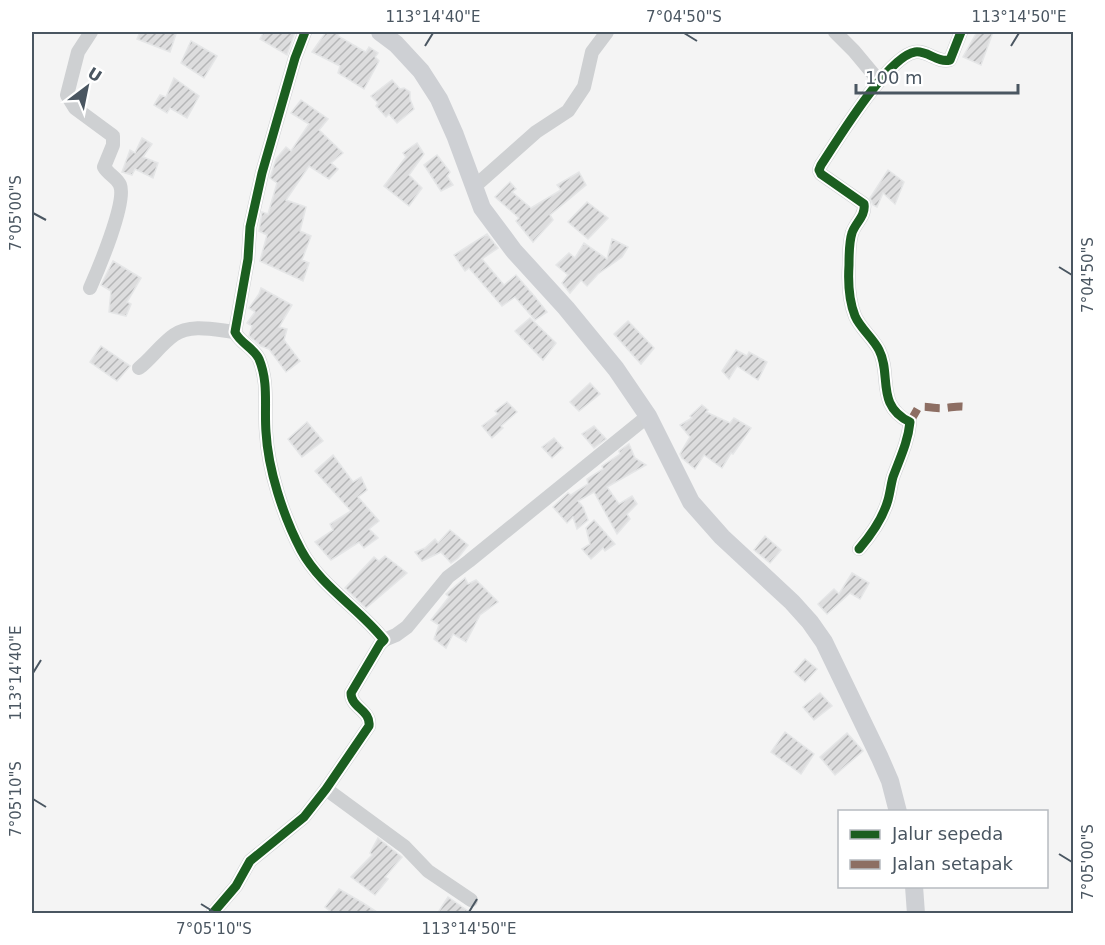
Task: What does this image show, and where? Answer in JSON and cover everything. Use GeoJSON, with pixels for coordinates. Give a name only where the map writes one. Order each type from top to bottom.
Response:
{"type":"FeatureCollection","features":[{"type":"Feature","properties":{"kind":"main road"},"geometry":{"type":"LineString","coordinates":[[380,32],[410,57],[421,71],[439,99],[456,135],[482,208],[507,242],[616,369],[648,416],[691,502],[792,602],[824,642],[880,758],[890,781],[897,810]]}},
{"type":"Feature","properties":{"kind":"street"},"geometry":{"type":"LineString","coordinates":[[90,288],[120,209],[121,190],[119,183],[104,167],[113,145],[112,136],[75,108],[67,95],[78,52],[91,32]]}},
{"type":"Feature","properties":{"kind":"street"},"geometry":{"type":"LineString","coordinates":[[305,32],[295,58],[257,195],[250,227],[248,259],[235,332],[259,360],[265,383],[265,429],[268,455],[282,502],[301,549],[327,585],[376,629],[384,640]]}},
{"type":"Feature","properties":{"kind":"street"},"geometry":{"type":"LineString","coordinates":[[474,187],[536,132],[568,111],[584,87],[592,52],[607,32]]}},
{"type":"Feature","properties":{"kind":"street"},"geometry":{"type":"LineString","coordinates":[[835,32],[879,81]]}},
{"type":"Feature","properties":{"kind":"street"},"geometry":{"type":"LineString","coordinates":[[859,549],[880,520],[888,503],[893,479],[908,437],[910,422],[903,418],[892,405],[885,392],[880,351],[855,316],[850,294],[849,267],[852,234],[865,210],[864,204],[821,174],[819,170],[820,165],[879,81],[913,52],[950,60],[961,32]]}},
{"type":"Feature","properties":{"kind":"street"},"geometry":{"type":"LineString","coordinates":[[139,369],[173,335],[183,331],[193,328],[235,332]]}},
{"type":"Feature","properties":{"kind":"street"},"geometry":{"type":"LineString","coordinates":[[212,914],[236,886],[250,861],[304,817],[369,726],[367,714],[352,700],[351,693],[380,644],[407,627],[455,570],[648,416]]}},
{"type":"Feature","properties":{"kind":"street"},"geometry":{"type":"LineString","coordinates":[[326,789],[405,847],[428,871],[471,900]]}},
{"type":"Feature","properties":{"kind":"building"},"geometry":{"type":"Polygon","coordinates":[[[140,32],[176,34],[170,52],[137,39],[140,32]]]}},
{"type":"Feature","properties":{"kind":"building"},"geometry":{"type":"Polygon","coordinates":[[[264,32],[295,32],[287,55],[260,39],[264,32]]]}},
{"type":"Feature","properties":{"kind":"building"},"geometry":{"type":"Polygon","coordinates":[[[326,32],[339,34],[338,36],[366,52],[369,47],[378,53],[375,57],[379,61],[364,89],[338,73],[340,66],[312,52],[326,32]]]}},
{"type":"Feature","properties":{"kind":"building"},"geometry":{"type":"Polygon","coordinates":[[[977,32],[993,32],[981,65],[963,57],[977,32]]]}},
{"type":"Feature","properties":{"kind":"building"},"geometry":{"type":"Polygon","coordinates":[[[191,41],[217,56],[204,78],[181,63],[191,41]]]}},
{"type":"Feature","properties":{"kind":"building"},"geometry":{"type":"Polygon","coordinates":[[[174,78],[199,96],[187,118],[170,108],[167,113],[154,105],[160,95],[166,97],[174,78]]]}},
{"type":"Feature","properties":{"kind":"building"},"geometry":{"type":"Polygon","coordinates":[[[392,80],[400,89],[404,88],[410,92],[414,109],[397,123],[389,114],[386,117],[371,96],[392,80]]]}},
{"type":"Feature","properties":{"kind":"building"},"geometry":{"type":"Polygon","coordinates":[[[301,100],[328,119],[319,130],[343,153],[331,163],[338,169],[329,179],[309,166],[286,200],[306,207],[300,231],[311,236],[302,260],[309,263],[303,281],[260,261],[267,235],[259,231],[262,212],[268,214],[277,183],[270,178],[276,159],[286,147],[291,151],[309,124],[291,113],[301,100]]]}},
{"type":"Feature","properties":{"kind":"building"},"geometry":{"type":"Polygon","coordinates":[[[142,138],[152,144],[143,157],[158,163],[153,178],[135,169],[132,175],[122,172],[130,150],[135,153],[142,138]]]}},
{"type":"Feature","properties":{"kind":"building"},"geometry":{"type":"Polygon","coordinates":[[[417,143],[424,154],[409,175],[422,188],[409,206],[384,186],[406,157],[403,153],[417,143]]]}},
{"type":"Feature","properties":{"kind":"building"},"geometry":{"type":"Polygon","coordinates":[[[437,155],[450,172],[447,176],[453,185],[441,191],[424,165],[437,155]]]}},
{"type":"Feature","properties":{"kind":"building"},"geometry":{"type":"Polygon","coordinates":[[[888,170],[904,182],[895,204],[883,193],[877,207],[873,205],[870,198],[888,170]]]}},
{"type":"Feature","properties":{"kind":"building"},"geometry":{"type":"Polygon","coordinates":[[[579,172],[586,185],[550,215],[553,220],[533,242],[516,221],[519,218],[495,197],[510,182],[516,189],[512,192],[531,208],[561,190],[557,185],[579,172]]]}},
{"type":"Feature","properties":{"kind":"building"},"geometry":{"type":"Polygon","coordinates":[[[587,202],[608,218],[588,239],[568,222],[587,202]]]}},
{"type":"Feature","properties":{"kind":"building"},"geometry":{"type":"Polygon","coordinates":[[[487,234],[498,248],[482,259],[504,285],[516,275],[547,312],[535,320],[515,297],[502,306],[469,268],[465,271],[454,255],[487,234]]]}},
{"type":"Feature","properties":{"kind":"building"},"geometry":{"type":"Polygon","coordinates":[[[612,239],[628,247],[622,257],[598,274],[587,286],[581,280],[570,293],[562,283],[568,275],[556,265],[569,253],[575,258],[584,243],[607,259],[612,239]]]}},
{"type":"Feature","properties":{"kind":"building"},"geometry":{"type":"Polygon","coordinates":[[[113,261],[141,278],[127,302],[131,304],[126,316],[109,312],[111,291],[101,285],[113,261]]]}},
{"type":"Feature","properties":{"kind":"building"},"geometry":{"type":"Polygon","coordinates":[[[261,288],[292,305],[279,327],[287,329],[284,340],[300,361],[286,372],[269,349],[261,346],[249,336],[252,326],[247,323],[255,312],[249,308],[261,288]]]}},
{"type":"Feature","properties":{"kind":"building"},"geometry":{"type":"Polygon","coordinates":[[[530,318],[556,343],[543,360],[515,331],[530,318]]]}},
{"type":"Feature","properties":{"kind":"building"},"geometry":{"type":"Polygon","coordinates":[[[628,321],[654,348],[641,364],[614,334],[628,321]]]}},
{"type":"Feature","properties":{"kind":"building"},"geometry":{"type":"Polygon","coordinates":[[[101,346],[130,366],[117,381],[90,362],[101,346]]]}},
{"type":"Feature","properties":{"kind":"building"},"geometry":{"type":"Polygon","coordinates":[[[736,350],[747,356],[749,352],[767,362],[758,380],[737,366],[729,379],[722,371],[736,350]]]}},
{"type":"Feature","properties":{"kind":"building"},"geometry":{"type":"Polygon","coordinates":[[[590,383],[600,394],[579,411],[570,402],[590,383]]]}},
{"type":"Feature","properties":{"kind":"building"},"geometry":{"type":"Polygon","coordinates":[[[507,402],[517,412],[501,426],[503,428],[492,438],[482,426],[498,414],[495,411],[507,402]]]}},
{"type":"Feature","properties":{"kind":"building"},"geometry":{"type":"Polygon","coordinates":[[[702,405],[708,410],[706,412],[730,423],[734,418],[751,428],[722,468],[704,455],[695,469],[680,454],[690,437],[680,425],[692,418],[690,416],[702,405]]]}},
{"type":"Feature","properties":{"kind":"building"},"geometry":{"type":"Polygon","coordinates":[[[307,422],[323,441],[302,457],[288,439],[307,422]]]}},
{"type":"Feature","properties":{"kind":"building"},"geometry":{"type":"Polygon","coordinates":[[[594,426],[606,439],[594,448],[582,434],[594,426]]]}},
{"type":"Feature","properties":{"kind":"building"},"geometry":{"type":"Polygon","coordinates":[[[554,438],[563,448],[552,458],[542,447],[554,438]]]}},
{"type":"Feature","properties":{"kind":"building"},"geometry":{"type":"Polygon","coordinates":[[[629,444],[635,458],[646,465],[607,487],[619,504],[632,496],[637,504],[627,514],[630,519],[617,534],[594,492],[578,501],[588,520],[577,529],[573,517],[567,523],[553,507],[568,493],[571,495],[588,484],[587,479],[603,469],[602,466],[620,454],[619,451],[629,444]]]}},
{"type":"Feature","properties":{"kind":"building"},"geometry":{"type":"Polygon","coordinates":[[[333,455],[353,482],[361,477],[367,490],[358,497],[379,521],[369,529],[378,538],[364,548],[359,542],[331,560],[315,542],[333,530],[330,524],[351,511],[315,471],[333,455]]]}},
{"type":"Feature","properties":{"kind":"building"},"geometry":{"type":"Polygon","coordinates":[[[594,520],[615,544],[605,551],[603,548],[591,559],[582,549],[590,544],[586,528],[594,520]]]}},
{"type":"Feature","properties":{"kind":"building"},"geometry":{"type":"Polygon","coordinates":[[[450,530],[468,545],[458,558],[451,563],[441,552],[422,561],[415,552],[425,548],[435,539],[438,543],[450,530]]]}},
{"type":"Feature","properties":{"kind":"building"},"geometry":{"type":"Polygon","coordinates":[[[765,536],[781,550],[770,563],[754,550],[765,536]]]}},
{"type":"Feature","properties":{"kind":"building"},"geometry":{"type":"Polygon","coordinates":[[[385,556],[407,573],[366,608],[345,588],[374,557],[379,561],[385,556]]]}},
{"type":"Feature","properties":{"kind":"building"},"geometry":{"type":"Polygon","coordinates":[[[852,573],[869,583],[860,599],[850,593],[827,614],[818,604],[834,589],[839,594],[852,573]]]}},
{"type":"Feature","properties":{"kind":"building"},"geometry":{"type":"Polygon","coordinates":[[[465,578],[468,584],[476,580],[498,602],[480,615],[466,642],[453,634],[446,648],[434,639],[439,625],[431,620],[449,597],[446,594],[465,578]]]}},
{"type":"Feature","properties":{"kind":"building"},"geometry":{"type":"Polygon","coordinates":[[[805,659],[817,669],[805,682],[794,672],[805,659]]]}},
{"type":"Feature","properties":{"kind":"building"},"geometry":{"type":"Polygon","coordinates":[[[820,693],[832,706],[814,720],[803,707],[820,693]]]}},
{"type":"Feature","properties":{"kind":"building"},"geometry":{"type":"Polygon","coordinates":[[[785,732],[814,754],[801,774],[771,752],[785,732]]]}},
{"type":"Feature","properties":{"kind":"building"},"geometry":{"type":"Polygon","coordinates":[[[847,733],[863,751],[835,775],[820,757],[847,733]]]}},
{"type":"Feature","properties":{"kind":"building"},"geometry":{"type":"Polygon","coordinates":[[[378,838],[402,857],[385,877],[388,879],[375,895],[351,877],[372,855],[370,853],[378,838]]]}},
{"type":"Feature","properties":{"kind":"building"},"geometry":{"type":"Polygon","coordinates":[[[339,889],[380,914],[334,914],[325,907],[339,889]]]}},
{"type":"Feature","properties":{"kind":"building"},"geometry":{"type":"Polygon","coordinates":[[[448,897],[472,914],[437,914],[448,897]]]}},
{"type":"Feature","properties":{"kind":"marked path"},"geometry":{"type":"LineString","coordinates":[[910,422],[920,407],[967,407]]}},
{"type":"Feature","properties":{"kind":"cycle path"},"geometry":{"type":"LineString","coordinates":[[212,914],[236,886],[250,861],[304,817],[369,726],[367,716],[354,702],[351,693],[384,640],[319,575],[294,537],[277,492],[267,446],[265,386],[262,368],[257,355],[235,332],[248,259],[250,227],[262,173],[295,58],[305,32]]}},
{"type":"Feature","properties":{"kind":"cycle path"},"geometry":{"type":"LineString","coordinates":[[859,549],[876,526],[886,507],[893,477],[906,443],[910,422],[892,407],[886,389],[883,360],[879,350],[857,320],[851,304],[849,291],[851,237],[853,229],[862,216],[864,204],[821,174],[819,170],[864,101],[891,68],[904,57],[915,52],[941,60],[950,60],[961,32]]}}]}
